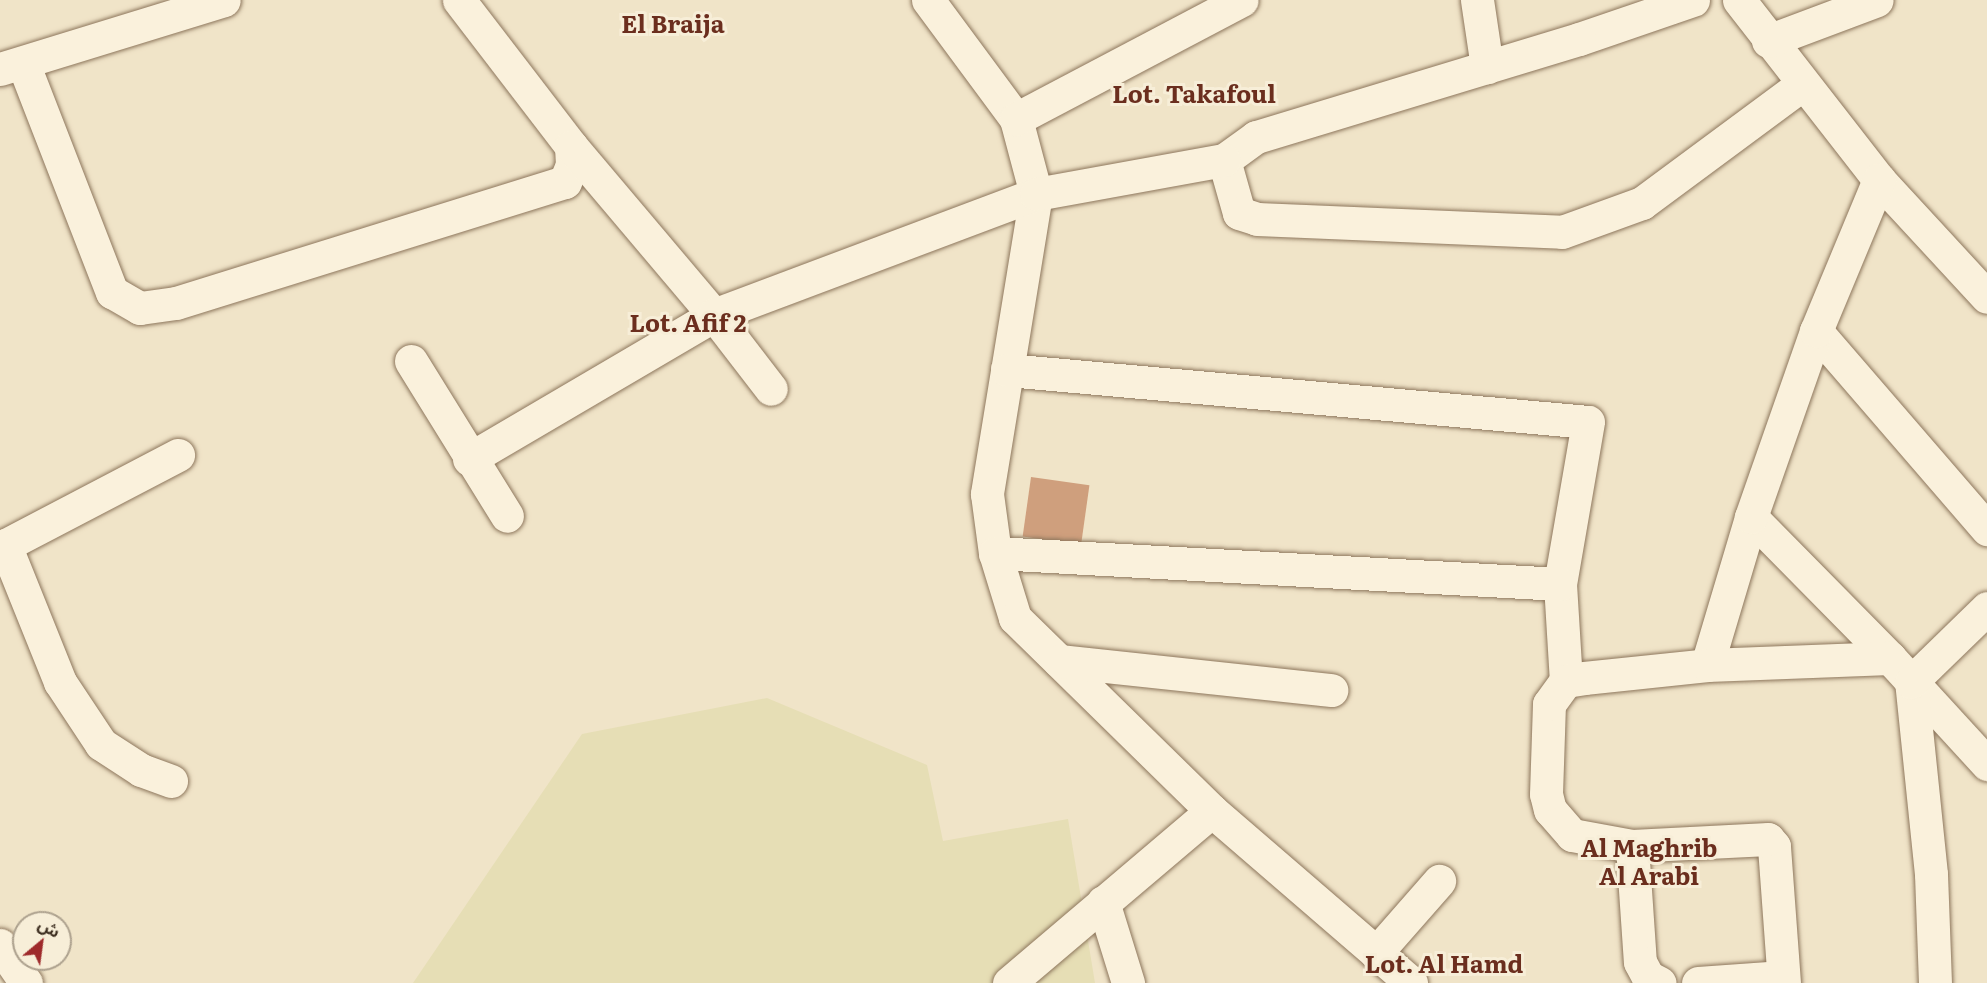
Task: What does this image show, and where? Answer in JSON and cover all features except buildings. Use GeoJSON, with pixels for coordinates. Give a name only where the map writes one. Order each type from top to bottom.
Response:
{"type":"FeatureCollection","features":[{"type":"Feature","properties":{"kind":"street"},"geometry":{"type":"LineString","coordinates":[[224,0],[11,66],[112,292],[140,308],[176,303],[564,182],[572,165],[571,146]]}},
{"type":"Feature","properties":{"kind":"street"},"geometry":{"type":"LineString","coordinates":[[459,0],[571,146],[714,315],[771,389]]}},
{"type":"Feature","properties":{"kind":"street"},"geometry":{"type":"LineString","coordinates":[[928,0],[1016,119],[1036,194],[987,494],[995,553],[1015,618],[1212,811],[1411,983]]}},
{"type":"Feature","properties":{"kind":"street"},"geometry":{"type":"LineString","coordinates":[[1016,119],[1242,0]]}},
{"type":"Feature","properties":{"kind":"street"},"geometry":{"type":"LineString","coordinates":[[1477,0],[1487,67]]}},
{"type":"Feature","properties":{"kind":"street"},"geometry":{"type":"LineString","coordinates":[[469,459],[714,315],[1036,194],[1224,160],[1256,137],[1487,67],[1693,0]]}},
{"type":"Feature","properties":{"kind":"street"},"geometry":{"type":"LineString","coordinates":[[1739,0],[1768,41],[1879,180],[1987,297]]}},
{"type":"Feature","properties":{"kind":"street"},"geometry":{"type":"LineString","coordinates":[[1768,41],[1878,0]]}},
{"type":"Feature","properties":{"kind":"street"},"geometry":{"type":"LineString","coordinates":[[1224,160],[1239,213],[1257,219],[1562,232],[1642,203],[1803,84]]}},
{"type":"Feature","properties":{"kind":"street"},"geometry":{"type":"LineString","coordinates":[[1707,665],[1751,517],[1816,331],[1879,180]]}},
{"type":"Feature","properties":{"kind":"street"},"geometry":{"type":"LineString","coordinates":[[1816,331],[1987,529]]}},
{"type":"Feature","properties":{"kind":"street"},"geometry":{"type":"LineString","coordinates":[[411,361],[469,459],[507,516]]}},
{"type":"Feature","properties":{"kind":"street"},"geometry":{"type":"LineString","coordinates":[[1007,370],[1588,422],[1560,584],[1566,681],[1549,704],[1546,794],[1550,810],[1572,835],[1595,842],[1632,846],[1768,839],[1774,846],[1783,980],[1698,983]]}},
{"type":"Feature","properties":{"kind":"street"},"geometry":{"type":"LineString","coordinates":[[171,781],[141,770],[101,744],[60,682],[3,546],[178,454]]}},
{"type":"Feature","properties":{"kind":"street"},"geometry":{"type":"LineString","coordinates":[[1751,517],[1901,670],[1987,764]]}},
{"type":"Feature","properties":{"kind":"street"},"geometry":{"type":"LineString","coordinates":[[995,553],[1560,584]]}},
{"type":"Feature","properties":{"kind":"street"},"geometry":{"type":"LineString","coordinates":[[1566,681],[1707,665],[1901,670],[1987,608]]}},
{"type":"Feature","properties":{"kind":"street"},"geometry":{"type":"LineString","coordinates":[[1059,661],[1331,690]]}},
{"type":"Feature","properties":{"kind":"street"},"geometry":{"type":"LineString","coordinates":[[1901,670],[1931,874],[1935,983]]}},
{"type":"Feature","properties":{"kind":"street"},"geometry":{"type":"LineString","coordinates":[[1009,983],[1212,811]]}},
{"type":"Feature","properties":{"kind":"street"},"geometry":{"type":"LineString","coordinates":[[1632,846],[1640,962],[1648,977],[1660,983]]}},
{"type":"Feature","properties":{"kind":"street"},"geometry":{"type":"LineString","coordinates":[[1376,953],[1439,881]]}},
{"type":"Feature","properties":{"kind":"street"},"geometry":{"type":"LineString","coordinates":[[1103,903],[1128,983]]}},
{"type":"Feature","properties":{"kind":"street"},"geometry":{"type":"LineString","coordinates":[[0,945],[26,983]]}},
{"type":"Feature","properties":{"kind":"shaded area"},"geometry":{"type":"Polygon","coordinates":[[[767,698],[927,765],[943,841],[1068,819],[1095,983],[413,983],[582,734],[767,698]]]}},
{"type":"Feature","properties":{"kind":"district","name":"El Braija"},"geometry":{"type":"Point","coordinates":[673,23]}},
{"type":"Feature","properties":{"kind":"district","name":"Lot. Takafoul"},"geometry":{"type":"Point","coordinates":[1194,93]}},
{"type":"Feature","properties":{"kind":"district","name":"Lot. Afif 2"},"geometry":{"type":"Point","coordinates":[688,322]}},
{"type":"Feature","properties":{"kind":"district","name":"Al Maghrib Al Arabi"},"geometry":{"type":"Point","coordinates":[1649,861]}},
{"type":"Feature","properties":{"kind":"district","name":"Lot. Al Hamd"},"geometry":{"type":"Point","coordinates":[1444,963]}}]}
